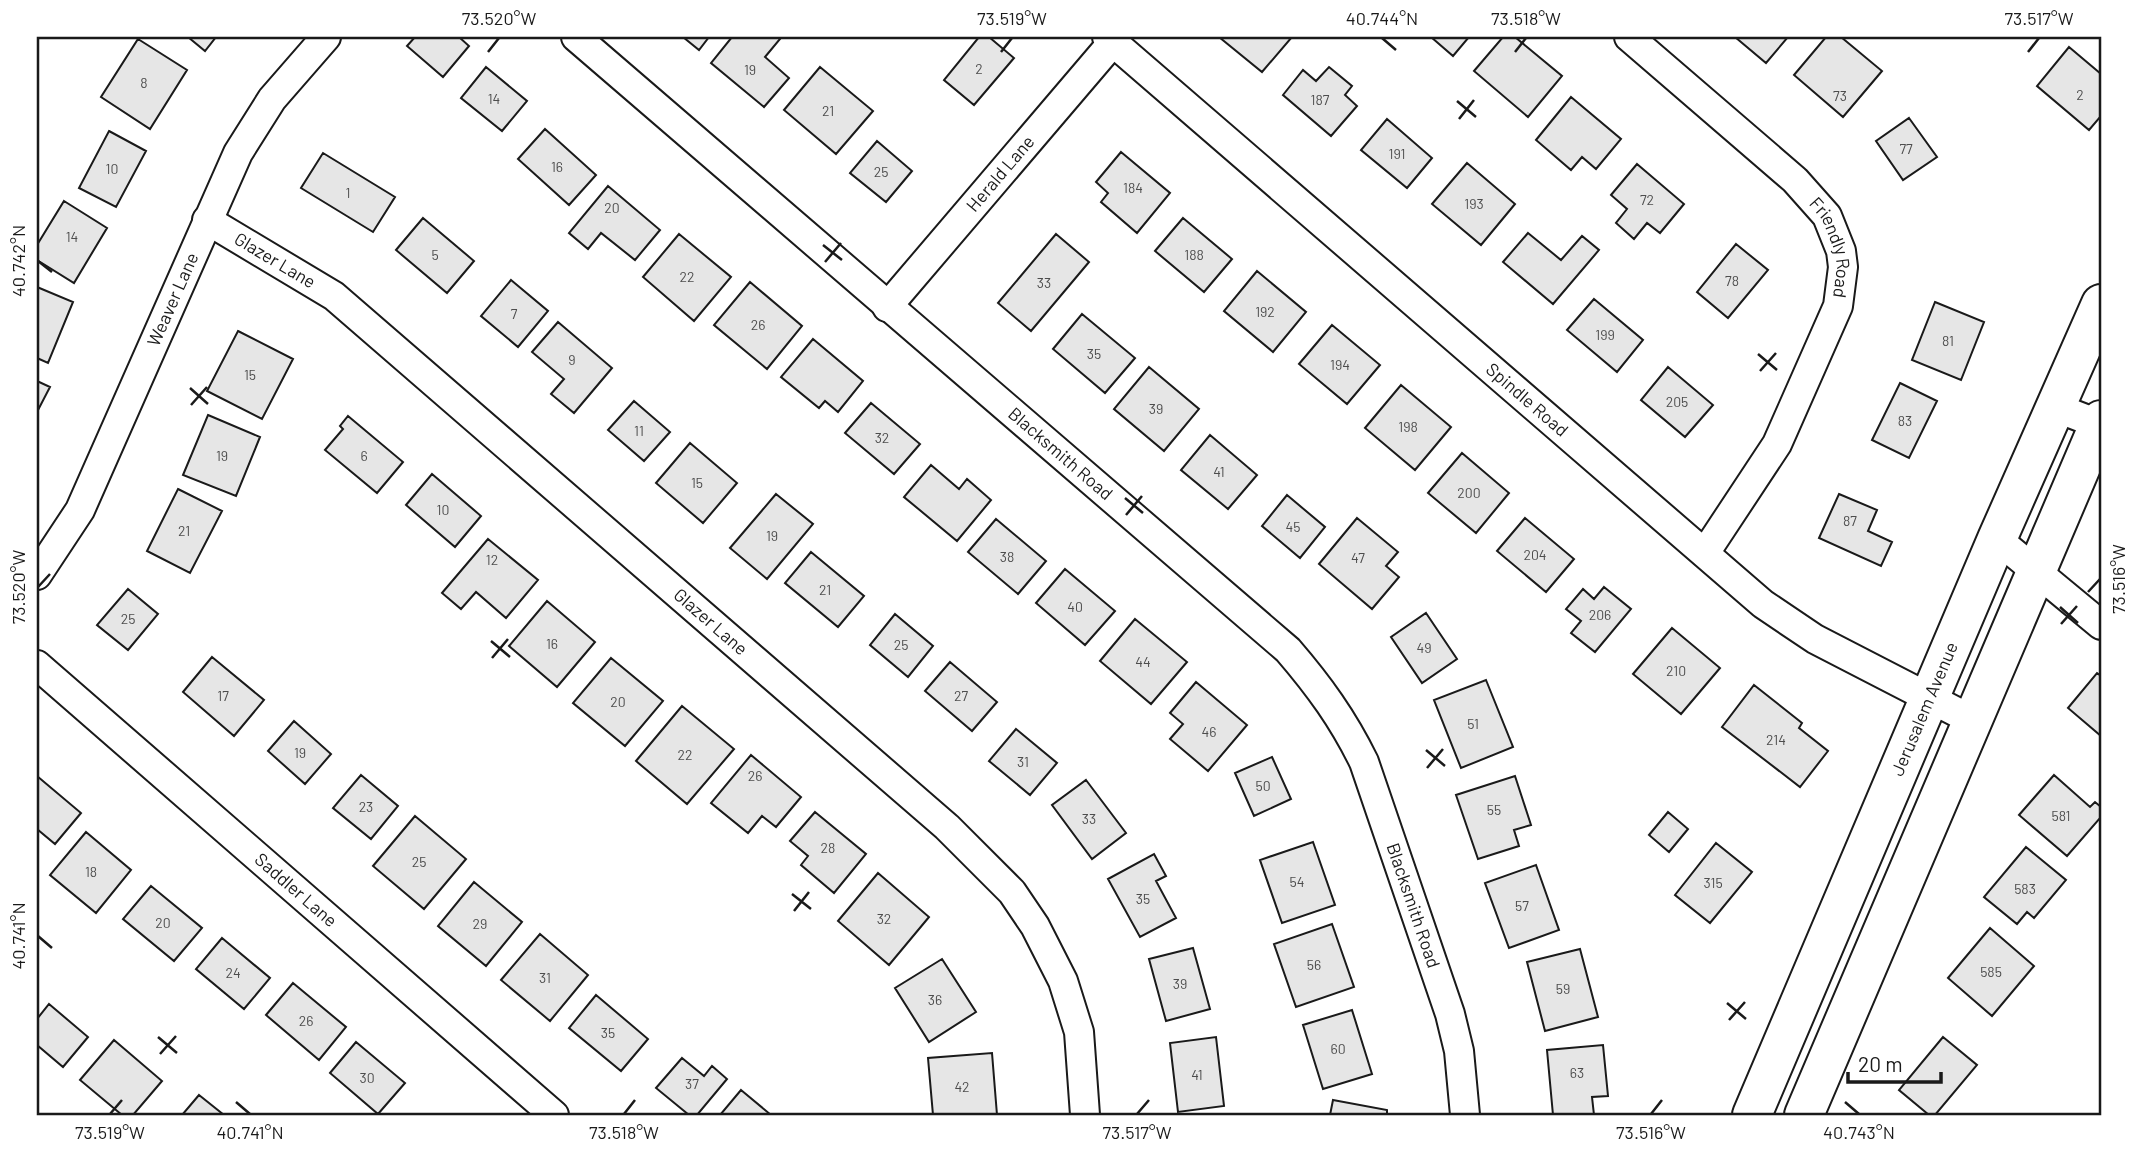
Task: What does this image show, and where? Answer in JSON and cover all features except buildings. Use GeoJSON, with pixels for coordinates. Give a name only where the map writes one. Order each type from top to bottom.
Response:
{"type":"FeatureCollection","features":[{"type":"Feature","properties":{"kind":"main road","name":"Jerusalem Avenue"},"geometry":{"type":"LineString","coordinates":[[1756,1114],[1997,539],[2101,304]]}},
{"type":"Feature","properties":{"kind":"main road"},"geometry":{"type":"LineString","coordinates":[[1804,1115],[2101,423]]}},
{"type":"Feature","properties":{"kind":"street","name":"Weaver Lane"},"geometry":{"type":"LineString","coordinates":[[37,575],[80,510],[238,153],[272,99],[326,37]]}},
{"type":"Feature","properties":{"kind":"street","name":"Blacksmith Road"},"geometry":{"type":"LineString","coordinates":[[576,37],[1288,650],[1310,676],[1339,715],[1364,762],[1450,1014],[1459,1051],[1465,1115]]}},
{"type":"Feature","properties":{"kind":"street","name":"Friendly Road"},"geometry":{"type":"LineString","coordinates":[[1629,37],[1795,180],[1827,216],[1841,251],[1843,267],[1838,306],[1777,444],[1705,553]]}},
{"type":"Feature","properties":{"kind":"street","name":"Herald Lane"},"geometry":{"type":"LineString","coordinates":[[887,307],[1110,39]]}},
{"type":"Feature","properties":{"kind":"street","name":"Spindle Road"},"geometry":{"type":"LineString","coordinates":[[1110,39],[1763,604],[1815,639],[1974,720]]}},
{"type":"Feature","properties":{"kind":"street","name":"Glazer Lane"},"geometry":{"type":"LineString","coordinates":[[207,220],[334,296],[937,818],[1012,892],[1035,926],[1063,981],[1079,1032],[1085,1115]]}},
{"type":"Feature","properties":{"kind":"street"},"geometry":{"type":"LineString","coordinates":[[2057,408],[2101,423]]}},
{"type":"Feature","properties":{"kind":"street"},"geometry":{"type":"LineString","coordinates":[[1997,539],[2101,625]]}},
{"type":"Feature","properties":{"kind":"street","name":"Saddler Lane"},"geometry":{"type":"LineString","coordinates":[[37,665],[554,1115]]}}]}
